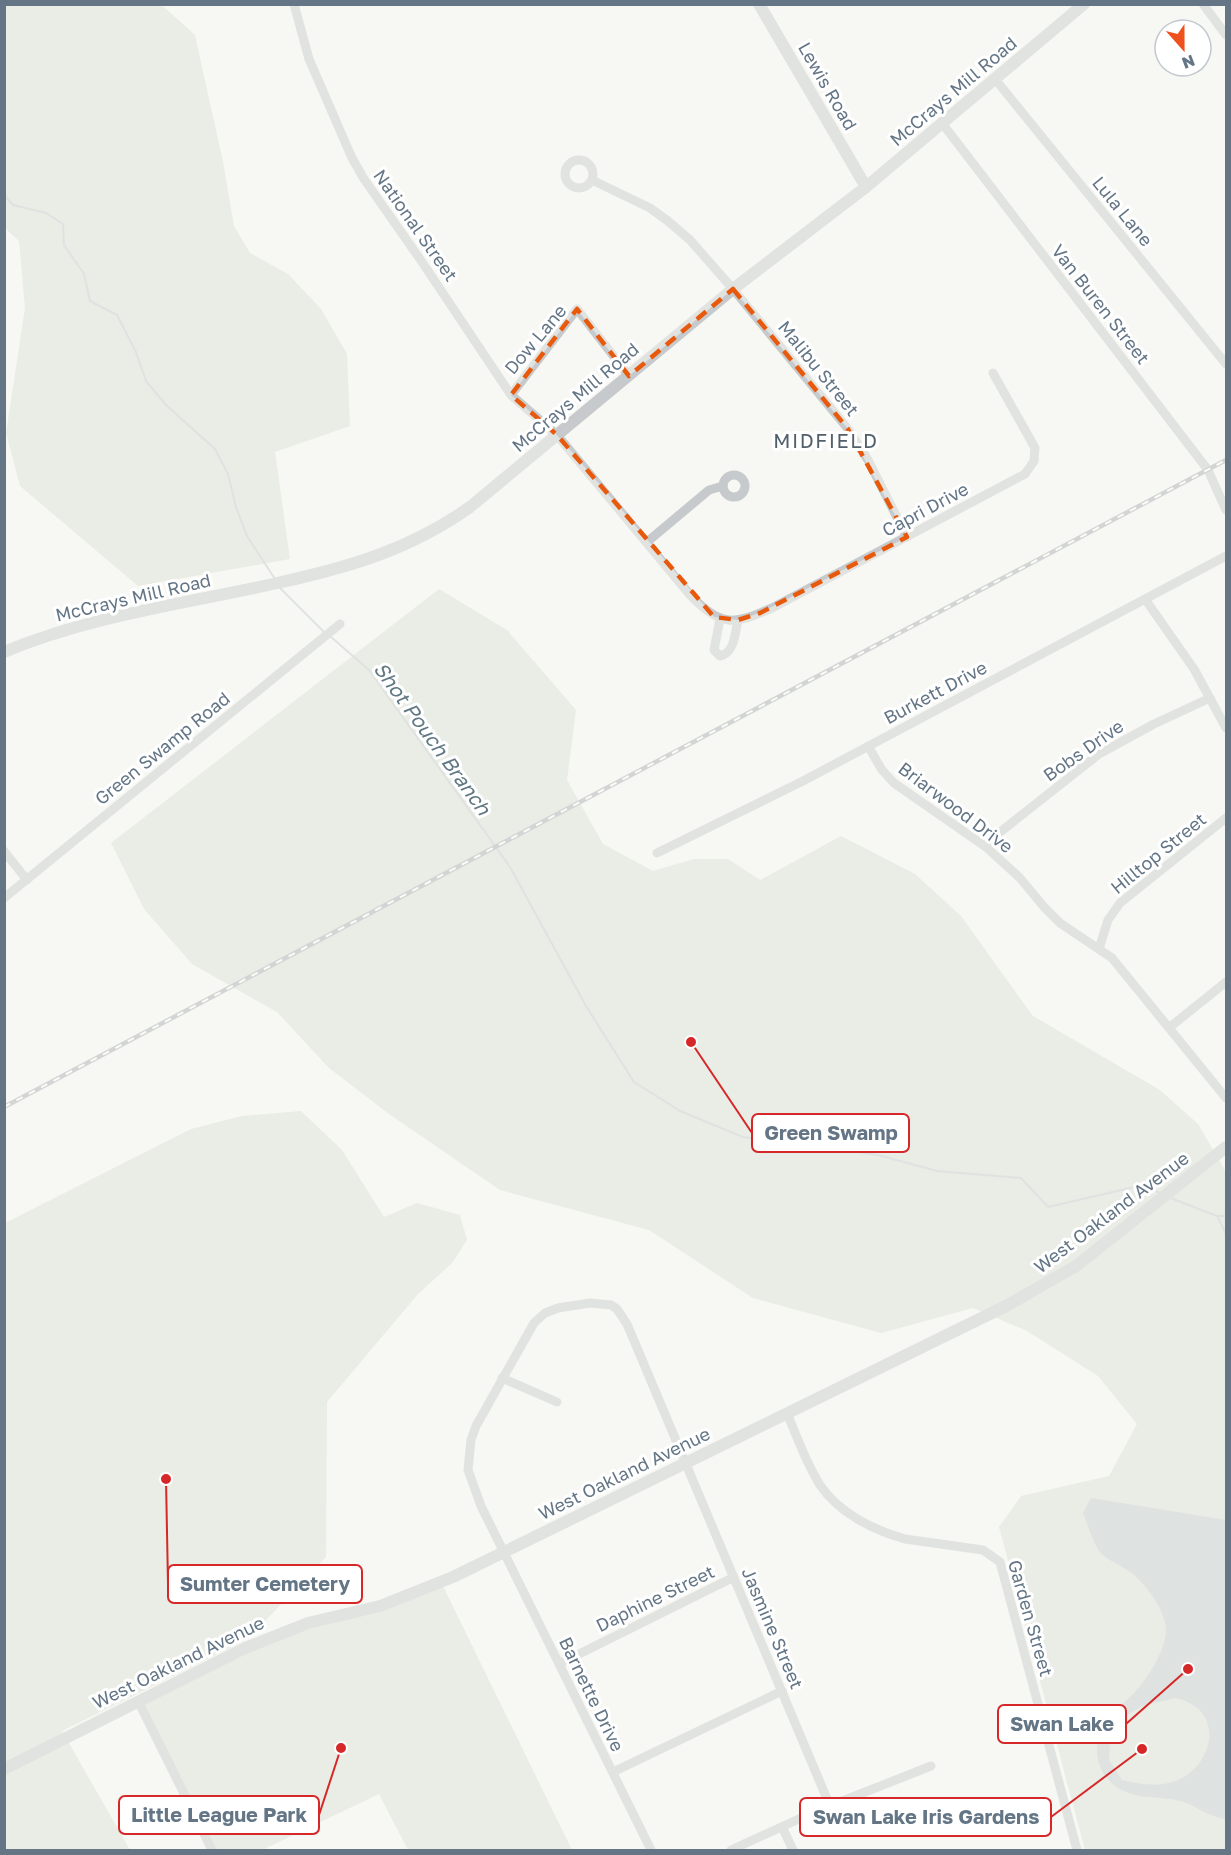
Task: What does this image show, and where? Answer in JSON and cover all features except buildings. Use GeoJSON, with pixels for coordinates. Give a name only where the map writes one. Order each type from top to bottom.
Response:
{"type":"FeatureCollection","features":[{"type":"Feature","properties":{"kind":"street","name":"National Street"},"geometry":{"type":"LineString","coordinates":[[294,4],[309,59],[358,171],[422,261],[511,395],[557,435]]}},
{"type":"Feature","properties":{"kind":"street","name":"Lewis Road"},"geometry":{"type":"LineString","coordinates":[[759,4],[866,187]]}},
{"type":"Feature","properties":{"kind":"street","name":"McCrays Mill Road"},"geometry":{"type":"LineString","coordinates":[[4,652],[68,629],[360,563],[412,543],[435,530],[470,507],[733,289],[866,187],[1084,4]]}},
{"type":"Feature","properties":{"kind":"street"},"geometry":{"type":"LineString","coordinates":[[1203,4],[1227,35]]}},
{"type":"Feature","properties":{"kind":"street","name":"Lula Lane"},"geometry":{"type":"LineString","coordinates":[[995,79],[1227,364]]}},
{"type":"Feature","properties":{"kind":"street","name":"Van Buren Street"},"geometry":{"type":"LineString","coordinates":[[942,123],[1203,464],[1227,510]]}},
{"type":"Feature","properties":{"kind":"street","name":"Malibu Street"},"geometry":{"type":"LineString","coordinates":[[592,180],[650,208],[690,240],[848,429],[868,460],[907,537]]}},
{"type":"Feature","properties":{"kind":"street","name":"Dow Lane"},"geometry":{"type":"LineString","coordinates":[[511,395],[577,309],[628,376]]}},
{"type":"Feature","properties":{"kind":"street","name":"Capri Drive"},"geometry":{"type":"LineString","coordinates":[[720,619],[738,620],[772,608],[1025,474],[1034,461],[1035,455],[1031,440],[993,374]]}},
{"type":"Feature","properties":{"kind":"street"},"geometry":{"type":"LineString","coordinates":[[557,435],[691,596],[708,613],[720,619],[714,650],[720,656],[728,654],[731,650],[738,620]]}},
{"type":"Feature","properties":{"kind":"street"},"geometry":{"type":"LineString","coordinates":[[647,542],[709,490],[723,486]]}},
{"type":"Feature","properties":{"kind":"street","name":"Burkett Drive"},"geometry":{"type":"LineString","coordinates":[[657,853],[803,781],[1227,556]]}},
{"type":"Feature","properties":{"kind":"street"},"geometry":{"type":"LineString","coordinates":[[1145,599],[1188,659],[1227,728]]}},
{"type":"Feature","properties":{"kind":"street","name":"Green Swamp Road"},"geometry":{"type":"LineString","coordinates":[[4,898],[340,624]]}},
{"type":"Feature","properties":{"kind":"street","name":"Bobs Drive"},"geometry":{"type":"LineString","coordinates":[[986,847],[999,833],[1099,754],[1154,724],[1210,698]]}},
{"type":"Feature","properties":{"kind":"street","name":"Briarwood Drive"},"geometry":{"type":"LineString","coordinates":[[868,746],[882,770],[894,783],[986,847],[1020,878],[1053,916],[1068,929],[1100,949],[1120,967],[1227,1098]]}},
{"type":"Feature","properties":{"kind":"street","name":"Hilltop Street"},"geometry":{"type":"LineString","coordinates":[[1100,949],[1108,920],[1120,903],[1227,818]]}},
{"type":"Feature","properties":{"kind":"street"},"geometry":{"type":"LineString","coordinates":[[4,852],[27,880]]}},
{"type":"Feature","properties":{"kind":"street"},"geometry":{"type":"LineString","coordinates":[[1170,1027],[1227,982]]}},
{"type":"Feature","properties":{"kind":"street","name":"West Oakland Avenue"},"geometry":{"type":"LineString","coordinates":[[4,1769],[273,1635],[308,1623],[389,1603],[453,1577],[1036,1290],[1076,1266],[1227,1147]]}},
{"type":"Feature","properties":{"kind":"street","name":"Jasmine Street"},"geometry":{"type":"LineString","coordinates":[[502,1378],[531,1327],[545,1313],[558,1308],[590,1303],[611,1305],[617,1309],[627,1324],[684,1464],[830,1806]]}},
{"type":"Feature","properties":{"kind":"street"},"geometry":{"type":"LineString","coordinates":[[502,1378],[556,1402]]}},
{"type":"Feature","properties":{"kind":"street","name":"Barnette Drive"},"geometry":{"type":"LineString","coordinates":[[502,1378],[476,1426],[469,1450],[468,1470],[473,1489],[651,1851]]}},
{"type":"Feature","properties":{"kind":"street","name":"Garden Street"},"geometry":{"type":"LineString","coordinates":[[787,1413],[819,1484],[843,1509],[873,1528],[893,1536],[982,1550],[1000,1562],[1077,1851]]}},
{"type":"Feature","properties":{"kind":"street","name":"Daphine Street"},"geometry":{"type":"LineString","coordinates":[[559,1664],[734,1577]]}},
{"type":"Feature","properties":{"kind":"street"},"geometry":{"type":"LineString","coordinates":[[613,1772],[782,1691]]}},
{"type":"Feature","properties":{"kind":"street"},"geometry":{"type":"LineString","coordinates":[[138,1701],[212,1851]]}},
{"type":"Feature","properties":{"kind":"street"},"geometry":{"type":"LineString","coordinates":[[731,1851],[830,1806],[931,1766]]}},
{"type":"Feature","properties":{"kind":"street"},"geometry":{"type":"LineString","coordinates":[[782,1827],[793,1851]]}},
{"type":"Feature","properties":{"kind":"highlighted area"},"geometry":{"type":"Polygon","coordinates":[[[733,289],[848,429],[907,537],[760,613],[738,620],[714,617],[557,435],[511,395],[577,309],[629,376],[733,289]]]}},
{"type":"Feature","properties":{"kind":"shaded area"},"geometry":{"type":"Polygon","coordinates":[[[4,5],[155,5],[164,7],[195,35],[223,162],[234,226],[250,253],[288,274],[321,309],[347,354],[350,426],[275,452],[290,559],[138,586],[20,486],[6,433],[25,308],[19,241],[5,228],[4,5]]]}},
{"type":"Feature","properties":{"kind":"shaded area"},"geometry":{"type":"Polygon","coordinates":[[[439,589],[507,630],[576,710],[567,780],[603,844],[653,871],[694,859],[728,859],[760,880],[841,836],[915,874],[961,916],[1033,1016],[1160,1090],[1198,1124],[1226,1172],[1226,1850],[1085,1850],[999,1527],[1021,1496],[1109,1476],[1137,1424],[1098,1376],[1027,1331],[973,1308],[881,1333],[753,1298],[649,1230],[500,1190],[389,1114],[329,1068],[277,1012],[192,964],[144,909],[111,843],[439,589]]]}},
{"type":"Feature","properties":{"kind":"shaded area"},"geometry":{"type":"Polygon","coordinates":[[[301,1111],[342,1150],[384,1217],[417,1203],[460,1215],[467,1240],[452,1263],[418,1294],[327,1402],[326,1557],[248,1639],[62,1731],[130,1850],[5,1850],[5,1223],[191,1129],[242,1116],[301,1111]]]}},
{"type":"Feature","properties":{"kind":"shaded area"},"geometry":{"type":"Polygon","coordinates":[[[1091,1498],[1226,1520],[1226,1819],[1213,1816],[1183,1802],[1140,1796],[1122,1790],[1112,1784],[1100,1766],[1097,1744],[1105,1720],[1135,1692],[1147,1677],[1162,1649],[1166,1632],[1163,1615],[1154,1598],[1135,1576],[1099,1551],[1083,1513],[1091,1498]],[[1175,1698],[1142,1706],[1129,1714],[1110,1739],[1109,1760],[1122,1780],[1164,1784],[1181,1779],[1194,1769],[1203,1757],[1208,1742],[1209,1728],[1204,1715],[1193,1705],[1175,1698]]]}},
{"type":"Feature","properties":{"kind":"shaded area"},"geometry":{"type":"Polygon","coordinates":[[[441,1582],[572,1850],[408,1850],[379,1794],[262,1850],[212,1850],[138,1701],[245,1648],[441,1582]]]}},
{"type":"Feature","properties":{"kind":"waterway","name":"Shot Pouch Branch"},"geometry":{"type":"LineString","coordinates":[[4,195],[13,205],[46,213],[63,224],[64,245],[84,274],[90,301],[117,315],[136,352],[146,381],[166,405],[215,449],[228,474],[236,507],[247,536],[275,579]]}},
{"type":"Feature","properties":{"kind":"waterway","name":"Shot Pouch Branch"},"geometry":{"type":"LineString","coordinates":[[279,587],[324,632]]}},
{"type":"Feature","properties":{"kind":"waterway","name":"Shot Pouch Branch"},"geometry":{"type":"LineString","coordinates":[[331,637],[369,670],[510,867],[586,1006],[634,1082],[680,1111],[743,1137],[878,1155],[937,1171],[1021,1178],[1048,1207],[1143,1185],[1160,1193]]}},
{"type":"Feature","properties":{"kind":"waterway"},"geometry":{"type":"LineString","coordinates":[[1168,1197],[1217,1216],[1226,1216]]}},
{"type":"Feature","properties":{"kind":"waterway","name":"Shot Pouch Branch"},"geometry":{"type":"LineString","coordinates":[[1217,1216],[1226,1234]]}},
{"type":"Feature","properties":{"kind":"railway"},"geometry":{"type":"LineString","coordinates":[[4,1107],[1226,460]]}},
{"type":"Feature","properties":{"kind":"place","name":"Green Swamp"},"geometry":{"type":"Point","coordinates":[691,1042]}},
{"type":"Feature","properties":{"kind":"place","name":"Sumter Cemetery"},"geometry":{"type":"Point","coordinates":[166,1479]}},
{"type":"Feature","properties":{"kind":"place","name":"Swan Lake"},"geometry":{"type":"Point","coordinates":[1188,1669]}},
{"type":"Feature","properties":{"kind":"place","name":"Little League Park"},"geometry":{"type":"Point","coordinates":[341,1748]}},
{"type":"Feature","properties":{"kind":"place","name":"Swan Lake Iris Gardens"},"geometry":{"type":"Point","coordinates":[1142,1749]}},
{"type":"Feature","properties":{"kind":"district","name":"MIDFIELD"},"geometry":{"type":"Point","coordinates":[826,440]}}]}
